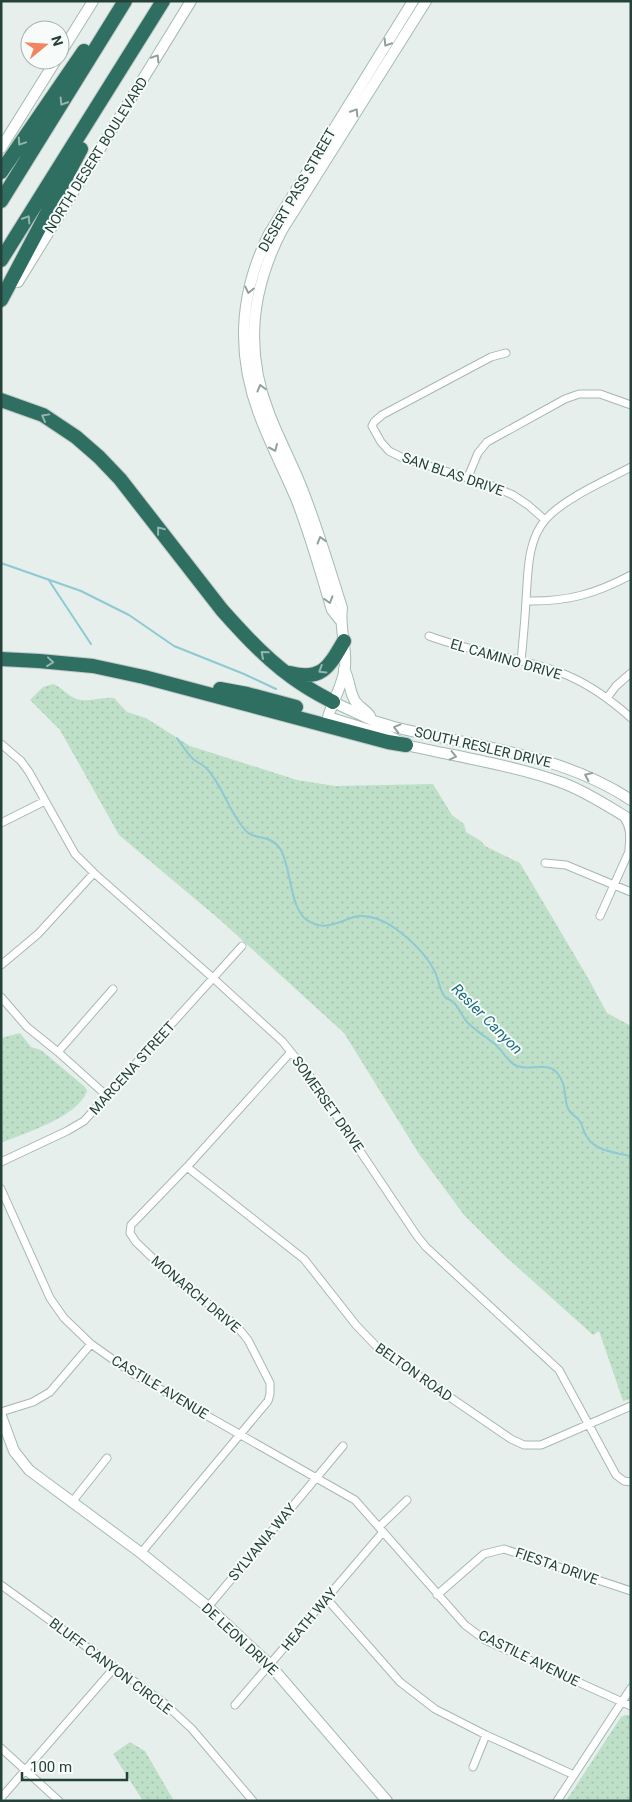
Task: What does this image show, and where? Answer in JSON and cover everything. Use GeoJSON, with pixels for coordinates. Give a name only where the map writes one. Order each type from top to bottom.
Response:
{"type":"FeatureCollection","features":[{"type":"Feature","properties":{"kind":"highway"},"geometry":{"type":"LineString","coordinates":[[1,172],[118,1]]}},
{"type":"Feature","properties":{"kind":"highway"},"geometry":{"type":"LineString","coordinates":[[1,201],[125,1]]}},
{"type":"Feature","properties":{"kind":"highway"},"geometry":{"type":"LineString","coordinates":[[1,260],[163,1]]}},
{"type":"Feature","properties":{"kind":"highway"},"geometry":{"type":"LineString","coordinates":[[1,300],[132,51]]}},
{"type":"Feature","properties":{"kind":"highway"},"geometry":{"type":"LineString","coordinates":[[1,400],[43,415],[76,437],[99,457],[120,479],[222,610],[256,647],[301,684],[333,702]]}},
{"type":"Feature","properties":{"kind":"highway"},"geometry":{"type":"LineString","coordinates":[[286,672],[303,676],[314,675],[323,671],[332,662],[344,642]]}},
{"type":"Feature","properties":{"kind":"highway"},"geometry":{"type":"LineString","coordinates":[[1,659],[93,666],[144,677],[388,742],[406,745]]}},
{"type":"Feature","properties":{"kind":"highway"},"geometry":{"type":"LineString","coordinates":[[194,690],[221,689],[247,694],[328,717]]}},
{"type":"Feature","properties":{"kind":"street"},"geometry":{"type":"LineString","coordinates":[[70,38],[93,1]]}},
{"type":"Feature","properties":{"kind":"street","name":"NORTH DESERT BOULEVARD"},"geometry":{"type":"LineString","coordinates":[[1,308],[191,1]]}},
{"type":"Feature","properties":{"kind":"street","name":"DESERT PASS STREET"},"geometry":{"type":"LineString","coordinates":[[328,717],[344,669],[344,642],[340,620],[342,608],[317,526],[295,485],[268,412],[257,369],[254,345],[259,269],[269,234],[413,1]]}},
{"type":"Feature","properties":{"kind":"street","name":"DESERT PASS STREET"},"geometry":{"type":"LineString","coordinates":[[259,269],[426,1]]}},
{"type":"Feature","properties":{"kind":"street"},"geometry":{"type":"LineString","coordinates":[[1,148],[50,70]]}},
{"type":"Feature","properties":{"kind":"street","name":"SAN BLAS DRIVE"},"geometry":{"type":"LineString","coordinates":[[506,352],[490,357],[382,415],[372,424],[373,429],[389,451],[403,458],[490,485],[528,505],[545,520]]}},
{"type":"Feature","properties":{"kind":"street"},"geometry":{"type":"LineString","coordinates":[[468,477],[478,454],[487,442],[565,399],[579,394],[600,394],[631,404]]}},
{"type":"Feature","properties":{"kind":"street"},"geometry":{"type":"LineString","coordinates":[[521,661],[529,561],[532,546],[545,520],[570,500],[631,467]]}},
{"type":"Feature","properties":{"kind":"street"},"geometry":{"type":"LineString","coordinates":[[526,601],[575,598],[609,586],[631,575]]}},
{"type":"Feature","properties":{"kind":"street","name":"EL CAMINO DRIVE"},"geometry":{"type":"LineString","coordinates":[[429,636],[561,673],[608,698],[631,718]]}},
{"type":"Feature","properties":{"kind":"street"},"geometry":{"type":"LineString","coordinates":[[344,669],[348,677],[350,692],[374,721]]}},
{"type":"Feature","properties":{"kind":"street"},"geometry":{"type":"LineString","coordinates":[[608,698],[616,686],[631,672]]}},
{"type":"Feature","properties":{"kind":"street","name":"SOUTH RESLER DRIVE"},"geometry":{"type":"LineString","coordinates":[[333,702],[374,721],[431,736],[552,762],[598,781],[631,800]]}},
{"type":"Feature","properties":{"kind":"street","name":"SOUTH RESLER DRIVE"},"geometry":{"type":"LineString","coordinates":[[328,717],[389,736],[406,745],[532,773],[591,796],[631,820]]}},
{"type":"Feature","properties":{"kind":"street","name":"SOMERSET DRIVE"},"geometry":{"type":"LineString","coordinates":[[1,744],[21,761],[29,772],[71,848],[94,873],[282,1041],[305,1069],[417,1236],[426,1247],[560,1370],[616,1475],[624,1481],[631,1482]]}},
{"type":"Feature","properties":{"kind":"street"},"geometry":{"type":"LineString","coordinates":[[1,823],[45,801]]}},
{"type":"Feature","properties":{"kind":"street"},"geometry":{"type":"LineString","coordinates":[[600,916],[630,848],[628,824],[620,813]]}},
{"type":"Feature","properties":{"kind":"street"},"geometry":{"type":"LineString","coordinates":[[545,863],[566,865],[631,892]]}},
{"type":"Feature","properties":{"kind":"street"},"geometry":{"type":"LineString","coordinates":[[1,965],[38,934],[94,873]]}},
{"type":"Feature","properties":{"kind":"street","name":"MARCENA STREET"},"geometry":{"type":"LineString","coordinates":[[1,1162],[84,1121],[242,946]]}},
{"type":"Feature","properties":{"kind":"street"},"geometry":{"type":"LineString","coordinates":[[58,1052],[113,989]]}},
{"type":"Feature","properties":{"kind":"street"},"geometry":{"type":"LineString","coordinates":[[1,997],[27,1027],[107,1096]]}},
{"type":"Feature","properties":{"kind":"street","name":"MONARCH DRIVE"},"geometry":{"type":"LineString","coordinates":[[141,1553],[268,1401],[270,1383],[248,1340],[235,1324],[169,1274],[136,1242],[130,1233],[131,1224],[187,1167],[291,1052]]}},
{"type":"Feature","properties":{"kind":"street","name":"BELTON ROAD"},"geometry":{"type":"LineString","coordinates":[[187,1167],[304,1259],[356,1325],[378,1348],[524,1445],[541,1445],[631,1406]]}},
{"type":"Feature","properties":{"kind":"street","name":"CASTILE AVENUE"},"geometry":{"type":"LineString","coordinates":[[1,1189],[50,1298],[64,1318],[91,1344],[132,1373],[355,1500],[437,1595],[465,1625],[485,1640],[631,1706]]}},
{"type":"Feature","properties":{"kind":"street"},"geometry":{"type":"LineString","coordinates":[[1,1412],[33,1402],[50,1392],[91,1344]]}},
{"type":"Feature","properties":{"kind":"street","name":"DE LEON DRIVE"},"geometry":{"type":"LineString","coordinates":[[1,1416],[14,1451],[29,1470],[141,1553],[208,1607],[270,1665],[387,1801]]}},
{"type":"Feature","properties":{"kind":"street","name":"SYLVANIA WAY"},"geometry":{"type":"LineString","coordinates":[[208,1607],[343,1446]]}},
{"type":"Feature","properties":{"kind":"street"},"geometry":{"type":"LineString","coordinates":[[72,1502],[107,1458]]}},
{"type":"Feature","properties":{"kind":"street"},"geometry":{"type":"LineString","coordinates":[[381,1530],[407,1500]]}},
{"type":"Feature","properties":{"kind":"street","name":"HEATH WAY"},"geometry":{"type":"LineString","coordinates":[[235,1705],[381,1530]]}},
{"type":"Feature","properties":{"kind":"street","name":"FIESTA DRIVE"},"geometry":{"type":"LineString","coordinates":[[437,1595],[484,1554],[504,1549],[631,1592]]}},
{"type":"Feature","properties":{"kind":"street","name":"BLUFF CANYON CIRCLE"},"geometry":{"type":"LineString","coordinates":[[1,1585],[164,1703],[180,1717],[253,1801]]}},
{"type":"Feature","properties":{"kind":"street"},"geometry":{"type":"LineString","coordinates":[[326,1598],[400,1682],[435,1709],[486,1735],[574,1775]]}},
{"type":"Feature","properties":{"kind":"street"},"geometry":{"type":"LineString","coordinates":[[1,1798],[114,1667]]}},
{"type":"Feature","properties":{"kind":"street"},"geometry":{"type":"LineString","coordinates":[[556,1801],[631,1688]]}},
{"type":"Feature","properties":{"kind":"street"},"geometry":{"type":"LineString","coordinates":[[474,1767],[486,1735]]}},
{"type":"Feature","properties":{"kind":"street"},"geometry":{"type":"LineString","coordinates":[[1,1748],[59,1801]]}},
{"type":"Feature","properties":{"kind":"green space"},"geometry":{"type":"Polygon","coordinates":[[[53,684],[73,698],[81,700],[114,698],[127,712],[146,718],[190,746],[297,780],[335,786],[433,784],[452,815],[464,824],[466,832],[481,841],[485,846],[520,863],[607,1013],[631,1026],[631,1399],[623,1401],[599,1331],[593,1335],[505,1256],[464,1215],[419,1154],[344,1033],[219,919],[119,835],[60,730],[30,700],[43,687],[53,684]]]}},
{"type":"Feature","properties":{"kind":"green space"},"geometry":{"type":"Polygon","coordinates":[[[20,1033],[31,1047],[41,1050],[85,1087],[87,1091],[82,1100],[73,1109],[62,1116],[50,1123],[1,1143],[1,1038],[20,1033]]]}},
{"type":"Feature","properties":{"kind":"green space"},"geometry":{"type":"Polygon","coordinates":[[[631,1715],[631,1801],[566,1801],[621,1717],[631,1715]]]}},
{"type":"Feature","properties":{"kind":"green space"},"geometry":{"type":"Polygon","coordinates":[[[130,1742],[145,1751],[174,1801],[143,1801],[113,1754],[130,1742]]]}},
{"type":"Feature","properties":{"kind":"waterway"},"geometry":{"type":"LineString","coordinates":[[1,563],[81,591],[129,615],[174,646],[276,689]]}},
{"type":"Feature","properties":{"kind":"waterway","name":"Resler Canyon"},"geometry":{"type":"LineString","coordinates":[[48,579],[91,644]]}},
{"type":"Feature","properties":{"kind":"waterway","name":"Resler Canyon"},"geometry":{"type":"LineString","coordinates":[[177,738],[191,757],[206,768],[214,777],[235,816],[246,831],[254,836],[272,841],[281,850],[294,898],[301,915],[313,924],[325,926],[354,917],[365,916],[387,923],[396,929],[422,952],[436,973],[440,989],[446,998],[454,1003],[468,1023],[495,1044],[510,1061],[521,1067],[547,1067],[553,1069],[558,1074],[564,1086],[568,1109],[579,1120],[591,1142],[606,1151],[631,1156]]}}]}
